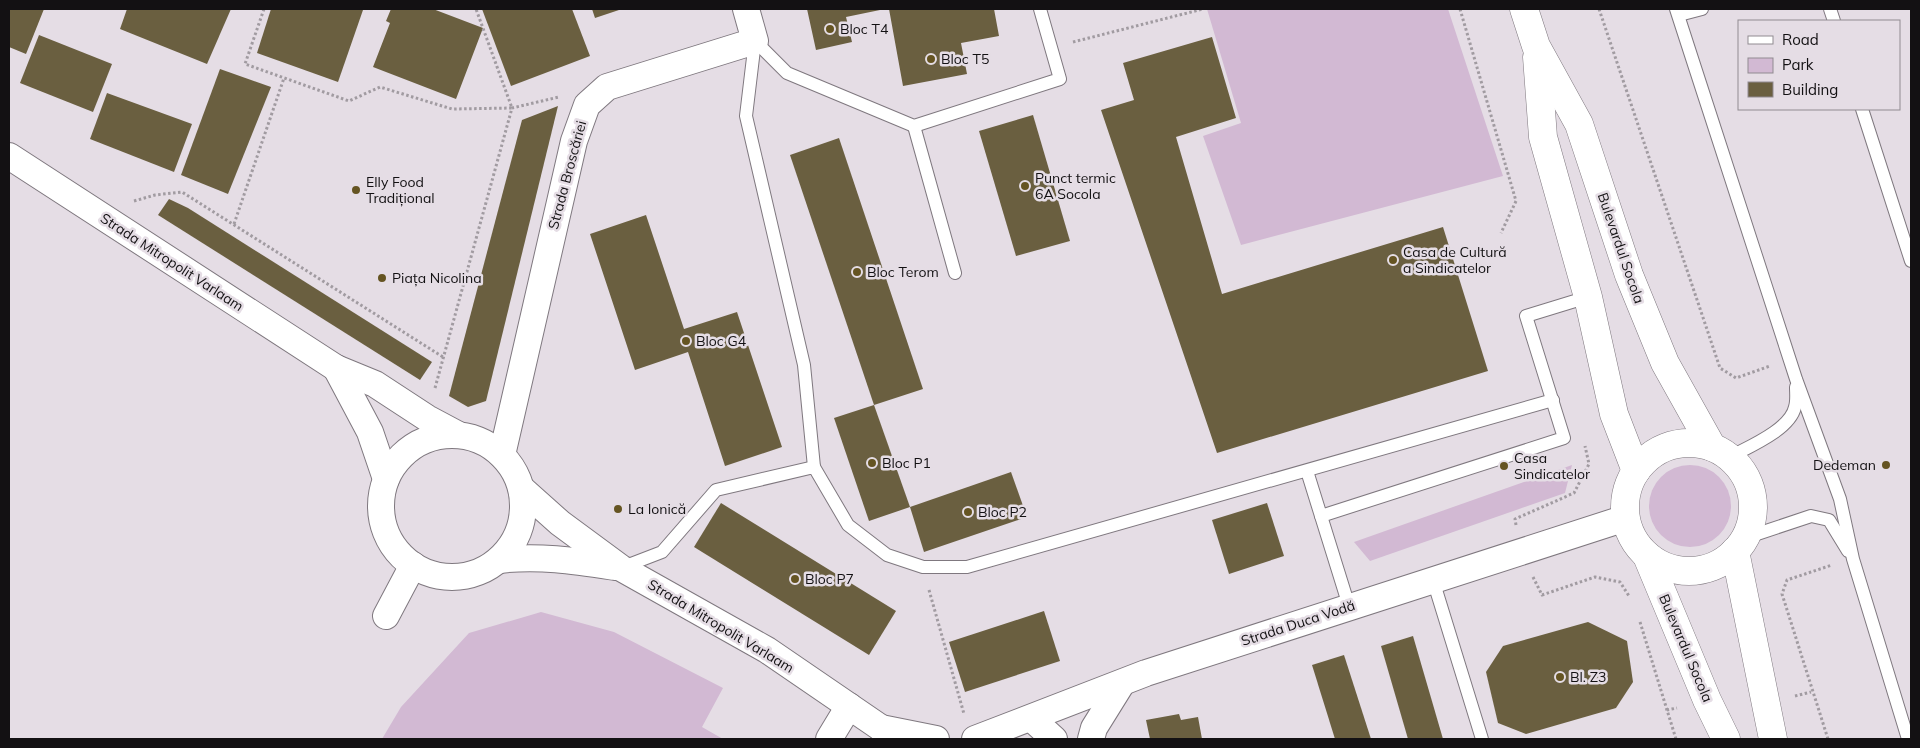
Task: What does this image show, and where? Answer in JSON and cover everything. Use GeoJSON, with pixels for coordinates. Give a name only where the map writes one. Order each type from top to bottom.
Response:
{"type":"FeatureCollection","features":[{"type":"Feature","properties":{"kind":"main road","name":"Bulevardul Socola"},"geometry":{"type":"LineString","coordinates":[[1524,9],[1536,46],[1578,124],[1629,275],[1665,363],[1721,452]]}},
{"type":"Feature","properties":{"kind":"main road","name":"Bulevardul Socola"},"geometry":{"type":"LineString","coordinates":[[1536,46],[1544,136],[1588,297],[1614,414],[1636,471]]}},
{"type":"Feature","properties":{"kind":"main road"},"geometry":{"type":"LineString","coordinates":[[1691,443],[1721,452],[1744,474],[1752,495],[1753,517],[1740,545],[1720,563],[1702,570],[1682,571],[1663,566],[1647,556],[1633,539],[1626,518],[1625,502],[1628,486],[1636,471],[1650,455],[1670,445],[1691,443]]}},
{"type":"Feature","properties":{"kind":"main road"},"geometry":{"type":"LineString","coordinates":[[1740,545],[1773,739]]}},
{"type":"Feature","properties":{"kind":"main road","name":"Bulevardul Socola"},"geometry":{"type":"LineString","coordinates":[[1647,556],[1703,692],[1726,739]]}},
{"type":"Feature","properties":{"kind":"street"},"geometry":{"type":"LineString","coordinates":[[746,9],[755,41]]}},
{"type":"Feature","properties":{"kind":"street","name":"Strada Broscăriei"},"geometry":{"type":"LineString","coordinates":[[502,455],[574,141],[587,105],[607,86],[755,41]]}},
{"type":"Feature","properties":{"kind":"street","name":"Strada Mitropolit Varlaam"},"geometry":{"type":"LineString","coordinates":[[9,156],[336,368],[375,384],[427,418],[457,434],[476,439],[502,455],[514,472],[523,490],[560,524],[621,568],[767,650],[887,734]]}},
{"type":"Feature","properties":{"kind":"street","name":"Strada Mitropolit Varlaam"},"geometry":{"type":"LineString","coordinates":[[336,368],[370,432],[386,479]]}},
{"type":"Feature","properties":{"kind":"street","name":"Strada Mitropolit Varlaam"},"geometry":{"type":"LineString","coordinates":[[457,434],[427,439],[410,448],[396,462],[386,479],[382,494],[381,511],[384,527],[400,555],[430,574],[448,577],[475,573],[500,560],[528,556],[564,559],[621,568]]}},
{"type":"Feature","properties":{"kind":"street","name":"Strada Mitropolit Varlaam"},"geometry":{"type":"LineString","coordinates":[[500,560],[512,545],[520,528],[524,510],[523,490]]}},
{"type":"Feature","properties":{"kind":"street","name":"Strada Duca Vodă"},"geometry":{"type":"LineString","coordinates":[[970,730],[1029,729],[1146,673],[1626,518]]}},
{"type":"Feature","properties":{"kind":"street"},"geometry":{"type":"LineString","coordinates":[[386,616],[413,565]]}},
{"type":"Feature","properties":{"kind":"street"},"geometry":{"type":"LineString","coordinates":[[1091,739],[1094,728],[1122,683]]}},
{"type":"Feature","properties":{"kind":"street"},"geometry":{"type":"LineString","coordinates":[[829,739],[849,706]]}},
{"type":"Feature","properties":{"kind":"street"},"geometry":{"type":"LineString","coordinates":[[1029,729],[1054,739]]}},
{"type":"Feature","properties":{"kind":"street"},"geometry":{"type":"LineString","coordinates":[[887,734],[936,739]]}},
{"type":"Feature","properties":{"kind":"lane"},"geometry":{"type":"LineString","coordinates":[[755,41],[787,73],[914,126],[1060,79],[1040,9]]}},
{"type":"Feature","properties":{"kind":"lane"},"geometry":{"type":"LineString","coordinates":[[1702,9],[1677,12],[1791,358],[1796,379],[1840,499],[1853,559],[1908,739]]}},
{"type":"Feature","properties":{"kind":"lane"},"geometry":{"type":"LineString","coordinates":[[755,41],[746,116],[804,365],[814,467],[848,526],[887,555],[923,567],[967,567],[1553,400]]}},
{"type":"Feature","properties":{"kind":"lane"},"geometry":{"type":"LineString","coordinates":[[1862,110],[1911,261]]}},
{"type":"Feature","properties":{"kind":"lane"},"geometry":{"type":"LineString","coordinates":[[914,126],[955,273]]}},
{"type":"Feature","properties":{"kind":"lane"},"geometry":{"type":"LineString","coordinates":[[1321,516],[1564,438],[1526,316],[1588,297]]}},
{"type":"Feature","properties":{"kind":"lane"},"geometry":{"type":"LineString","coordinates":[[1721,452],[1772,434],[1784,424],[1795,408],[1796,379]]}},
{"type":"Feature","properties":{"kind":"lane"},"geometry":{"type":"LineString","coordinates":[[621,568],[662,552],[716,490],[814,467]]}},
{"type":"Feature","properties":{"kind":"lane"},"geometry":{"type":"LineString","coordinates":[[1307,470],[1349,606]]}},
{"type":"Feature","properties":{"kind":"lane"},"geometry":{"type":"LineString","coordinates":[[1740,545],[1810,516],[1829,520],[1853,559]]}},
{"type":"Feature","properties":{"kind":"lane"},"geometry":{"type":"LineString","coordinates":[[1433,580],[1482,739]]}},
{"type":"Feature","properties":{"kind":"path"},"geometry":{"type":"LineString","coordinates":[[264,9],[245,64],[349,101],[380,87],[452,109],[512,108],[607,86]]}},
{"type":"Feature","properties":{"kind":"path"},"geometry":{"type":"LineString","coordinates":[[427,418],[512,108],[476,9]]}},
{"type":"Feature","properties":{"kind":"path"},"geometry":{"type":"LineString","coordinates":[[1050,47],[1203,9]]}},
{"type":"Feature","properties":{"kind":"path"},"geometry":{"type":"LineString","coordinates":[[1460,9],[1516,201],[1501,233]]}},
{"type":"Feature","properties":{"kind":"path"},"geometry":{"type":"LineString","coordinates":[[1600,9],[1720,368],[1736,378],[1791,358]]}},
{"type":"Feature","properties":{"kind":"path"},"geometry":{"type":"LineString","coordinates":[[234,224],[284,78]]}},
{"type":"Feature","properties":{"kind":"path"},"geometry":{"type":"LineString","coordinates":[[134,201],[154,195],[182,192],[443,357]]}},
{"type":"Feature","properties":{"kind":"path"},"geometry":{"type":"LineString","coordinates":[[1828,739],[1782,594],[1787,580],[1853,559]]}},
{"type":"Feature","properties":{"kind":"path"},"geometry":{"type":"LineString","coordinates":[[923,567],[970,730]]}},
{"type":"Feature","properties":{"kind":"green space"},"geometry":{"type":"Polygon","coordinates":[[[1207,9],[1448,9],[1503,176],[1241,245],[1203,136],[1241,123],[1207,9]]]}},
{"type":"Feature","properties":{"kind":"green space"},"geometry":{"type":"Polygon","coordinates":[[[1572,465],[1565,493],[1370,561],[1354,542],[1572,465]]]}},
{"type":"Feature","properties":{"kind":"green space"},"geometry":{"type":"Polygon","coordinates":[[[1690,465],[1706,468],[1719,477],[1728,490],[1731,506],[1728,522],[1719,535],[1706,544],[1690,547],[1674,544],[1661,535],[1652,522],[1649,506],[1652,490],[1661,477],[1674,468],[1690,465]]]}},
{"type":"Feature","properties":{"kind":"green space"},"geometry":{"type":"Polygon","coordinates":[[[541,612],[614,632],[723,688],[702,727],[723,739],[382,739],[401,707],[469,633],[541,612]]]}},
{"type":"Feature","properties":{"kind":"building"},"geometry":{"type":"Polygon","coordinates":[[[9,9],[44,9],[26,54],[9,47],[9,9]]]}},
{"type":"Feature","properties":{"kind":"building"},"geometry":{"type":"Polygon","coordinates":[[[127,9],[231,9],[207,64],[120,29],[127,9]]]}},
{"type":"Feature","properties":{"kind":"building"},"geometry":{"type":"Polygon","coordinates":[[[271,9],[363,10],[338,82],[257,53],[271,9]]]}},
{"type":"Feature","properties":{"kind":"building"},"geometry":{"type":"Polygon","coordinates":[[[391,9],[433,9],[483,28],[456,99],[373,67],[390,23],[386,21],[391,9]]]}},
{"type":"Feature","properties":{"kind":"building"},"geometry":{"type":"Polygon","coordinates":[[[482,9],[572,9],[590,56],[511,86],[482,9]]]}},
{"type":"Feature","properties":{"kind":"building"},"geometry":{"type":"Polygon","coordinates":[[[592,9],[622,9],[595,18],[592,9]]]}},
{"type":"Feature","properties":{"kind":"building","name":"Bloc T4"},"geometry":{"type":"Polygon","coordinates":[[[807,9],[880,10],[846,17],[852,42],[816,50],[807,9]]]}},
{"type":"Feature","properties":{"kind":"building","name":"Bloc T5"},"geometry":{"type":"Polygon","coordinates":[[[889,9],[994,9],[999,36],[961,43],[967,74],[903,86],[889,9]]]}},
{"type":"Feature","properties":{"kind":"building"},"geometry":{"type":"Polygon","coordinates":[[[39,35],[112,64],[93,112],[20,83],[39,35]]]}},
{"type":"Feature","properties":{"kind":"building","name":"Casa de Cultură a Sindicatelor"},"geometry":{"type":"Polygon","coordinates":[[[1212,37],[1236,118],[1176,137],[1222,294],[1443,227],[1488,371],[1217,453],[1101,110],[1134,100],[1123,63],[1212,37]]]}},
{"type":"Feature","properties":{"kind":"building"},"geometry":{"type":"Polygon","coordinates":[[[220,69],[271,87],[228,194],[181,175],[220,69]]]}},
{"type":"Feature","properties":{"kind":"building"},"geometry":{"type":"Polygon","coordinates":[[[107,93],[192,124],[174,172],[90,139],[107,93]]]}},
{"type":"Feature","properties":{"kind":"building"},"geometry":{"type":"Polygon","coordinates":[[[558,106],[486,401],[468,407],[449,396],[522,120],[558,106]]]}},
{"type":"Feature","properties":{"kind":"building","name":"Punct termic 6A Socola"},"geometry":{"type":"Polygon","coordinates":[[[1033,115],[1070,241],[1016,256],[979,131],[1033,115]]]}},
{"type":"Feature","properties":{"kind":"building","name":"Bloc Terom"},"geometry":{"type":"Polygon","coordinates":[[[839,138],[923,389],[874,405],[790,155],[839,138]]]}},
{"type":"Feature","properties":{"kind":"building"},"geometry":{"type":"Polygon","coordinates":[[[169,199],[188,208],[432,362],[420,380],[158,215],[169,199]]]}},
{"type":"Feature","properties":{"kind":"building","name":"Bloc G4"},"geometry":{"type":"Polygon","coordinates":[[[646,215],[684,329],[737,312],[782,447],[725,466],[688,352],[635,370],[590,234],[646,215]]]}},
{"type":"Feature","properties":{"kind":"building","name":"Bloc P1"},"geometry":{"type":"Polygon","coordinates":[[[874,405],[910,507],[869,521],[834,418],[874,405]]]}},
{"type":"Feature","properties":{"kind":"building","name":"Bloc P2"},"geometry":{"type":"Polygon","coordinates":[[[1011,472],[1027,517],[924,552],[910,507],[1011,472]]]}},
{"type":"Feature","properties":{"kind":"building","name":"Bloc P7"},"geometry":{"type":"Polygon","coordinates":[[[721,503],[896,611],[869,655],[694,547],[721,503]]]}},
{"type":"Feature","properties":{"kind":"building"},"geometry":{"type":"Polygon","coordinates":[[[1267,503],[1284,556],[1229,574],[1212,520],[1267,503]]]}},
{"type":"Feature","properties":{"kind":"building"},"geometry":{"type":"Polygon","coordinates":[[[1044,611],[1060,661],[965,692],[949,642],[1044,611]]]}},
{"type":"Feature","properties":{"kind":"building","name":"Bl. Z3"},"geometry":{"type":"Polygon","coordinates":[[[1588,622],[1627,641],[1633,682],[1616,708],[1526,734],[1498,723],[1486,672],[1503,646],[1588,622]]]}},
{"type":"Feature","properties":{"kind":"building"},"geometry":{"type":"Polygon","coordinates":[[[1413,636],[1443,739],[1408,739],[1381,646],[1413,636]]]}},
{"type":"Feature","properties":{"kind":"building"},"geometry":{"type":"Polygon","coordinates":[[[1344,655],[1371,739],[1335,739],[1312,665],[1344,655]]]}},
{"type":"Feature","properties":{"kind":"building"},"geometry":{"type":"Polygon","coordinates":[[[1179,714],[1181,720],[1198,717],[1202,739],[1150,739],[1146,720],[1179,714]]]}},
{"type":"Feature","properties":{"kind":"place","name":"Bloc T4"},"geometry":{"type":"Point","coordinates":[830,29]}},
{"type":"Feature","properties":{"kind":"place","name":"Bloc T5"},"geometry":{"type":"Point","coordinates":[931,59]}},
{"type":"Feature","properties":{"kind":"place","name":"Punct termic 6A Socola"},"geometry":{"type":"Point","coordinates":[1025,186]}},
{"type":"Feature","properties":{"kind":"place","name":"Elly Food Tradițional"},"geometry":{"type":"Point","coordinates":[356,190]}},
{"type":"Feature","properties":{"kind":"place","name":"Casa de Cultură a Sindicatelor"},"geometry":{"type":"Point","coordinates":[1393,260]}},
{"type":"Feature","properties":{"kind":"place","name":"Bloc Terom"},"geometry":{"type":"Point","coordinates":[857,272]}},
{"type":"Feature","properties":{"kind":"place","name":"Piața Nicolina"},"geometry":{"type":"Point","coordinates":[382,278]}},
{"type":"Feature","properties":{"kind":"place","name":"Bloc G4"},"geometry":{"type":"Point","coordinates":[686,341]}},
{"type":"Feature","properties":{"kind":"place","name":"Bloc P1"},"geometry":{"type":"Point","coordinates":[872,463]}},
{"type":"Feature","properties":{"kind":"place","name":"Dedeman"},"geometry":{"type":"Point","coordinates":[1886,465]}},
{"type":"Feature","properties":{"kind":"place","name":"Casa Sindicatelor"},"geometry":{"type":"Point","coordinates":[1504,466]}},
{"type":"Feature","properties":{"kind":"place","name":"La Ionică"},"geometry":{"type":"Point","coordinates":[618,509]}},
{"type":"Feature","properties":{"kind":"place","name":"Bloc P2"},"geometry":{"type":"Point","coordinates":[968,512]}},
{"type":"Feature","properties":{"kind":"place","name":"Bloc P7"},"geometry":{"type":"Point","coordinates":[795,579]}},
{"type":"Feature","properties":{"kind":"place","name":"Bl. Z3"},"geometry":{"type":"Point","coordinates":[1560,677]}}]}
